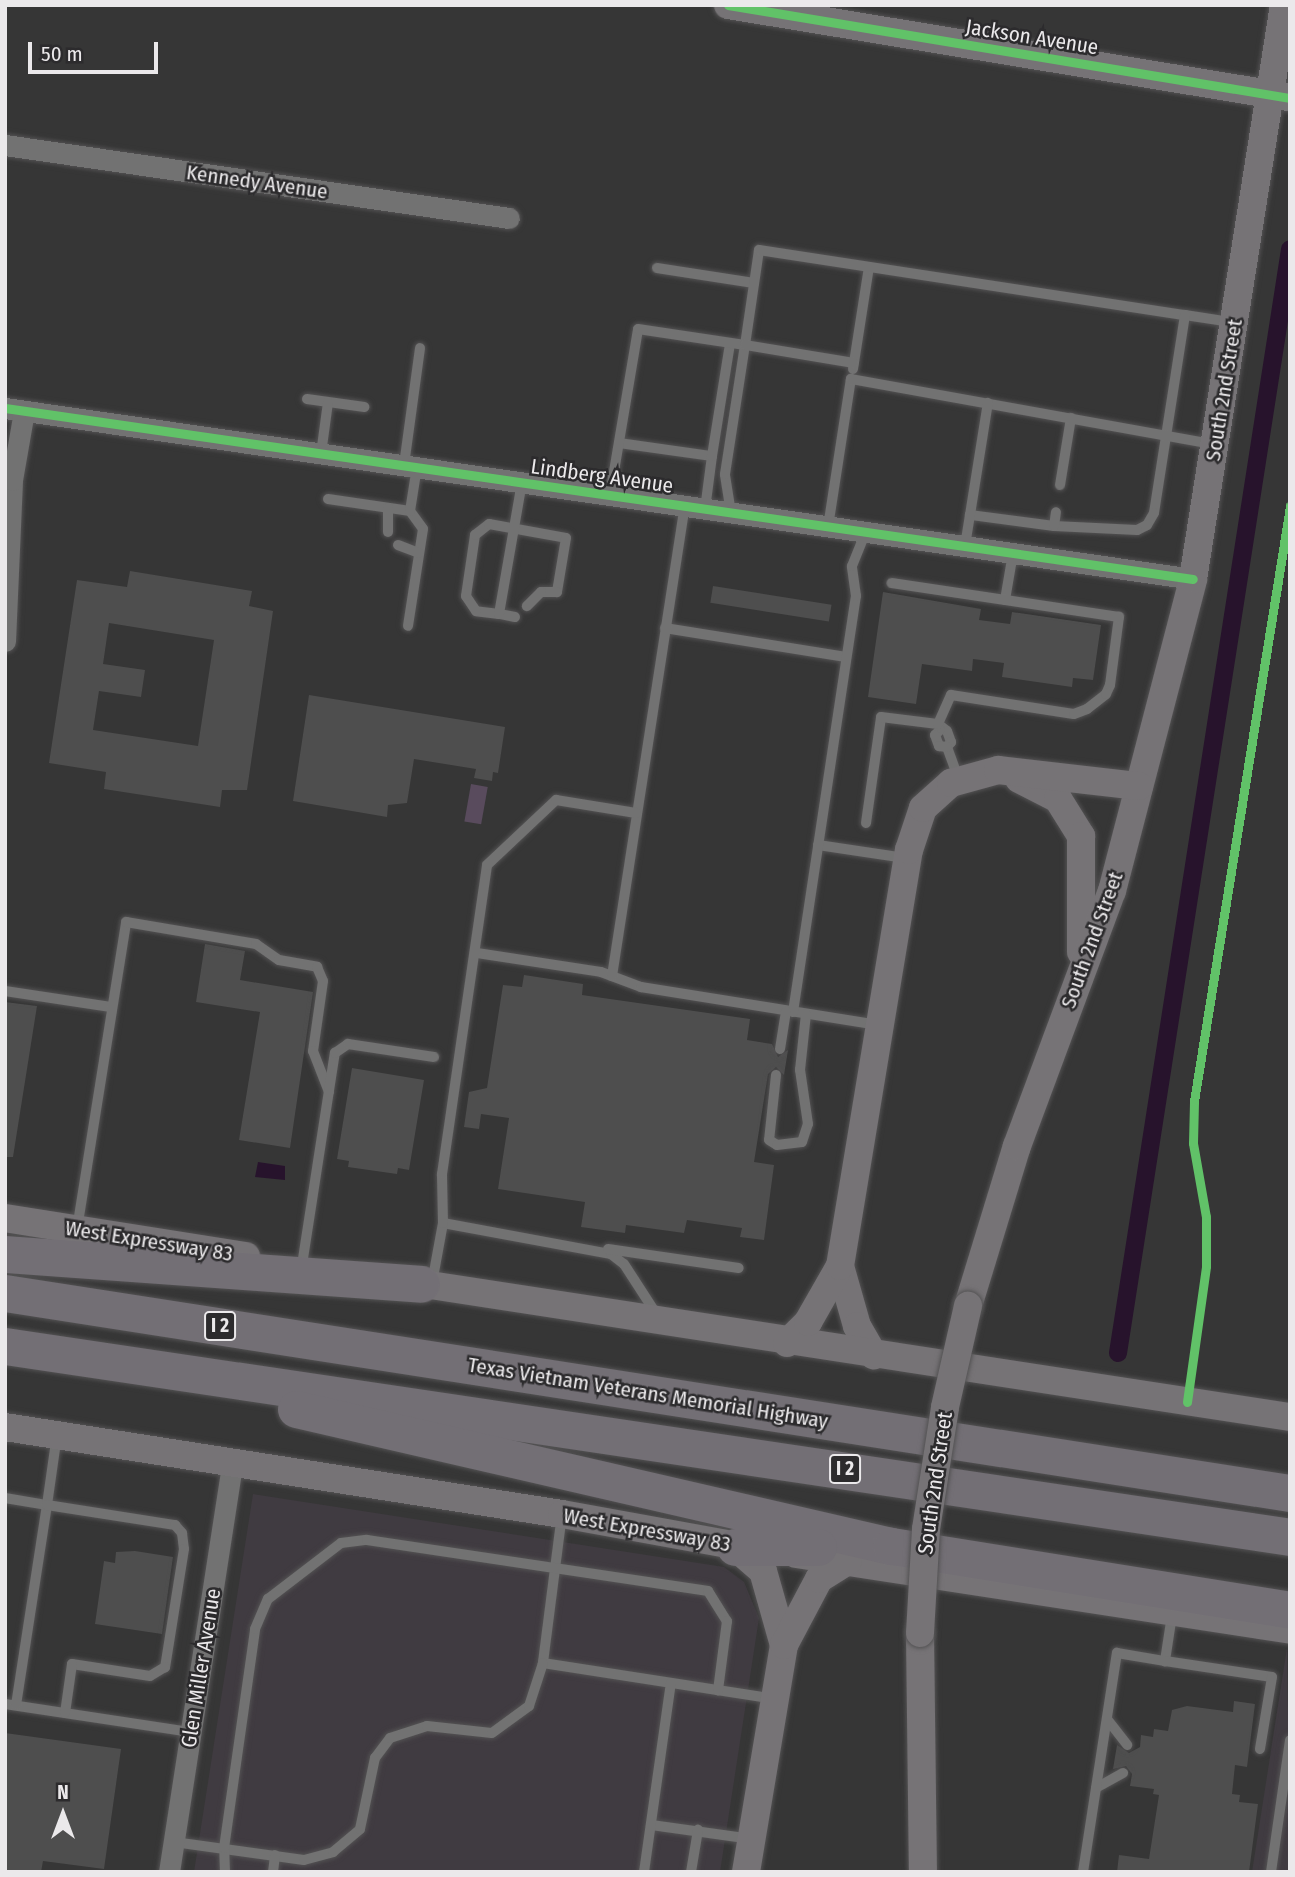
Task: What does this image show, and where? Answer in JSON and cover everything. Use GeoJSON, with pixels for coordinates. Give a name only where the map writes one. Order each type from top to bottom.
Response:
{"type":"FeatureCollection","features":[{"type":"Feature","properties":{"kind":"highway"},"geometry":{"type":"LineString","coordinates":[[5,1254],[426,1285]]}},
{"type":"Feature","properties":{"kind":"highway","name":"Texas Vietnam Veterans Memorial Highway"},"geometry":{"type":"LineString","coordinates":[[5,1293],[1290,1493]]}},
{"type":"Feature","properties":{"kind":"highway","name":"I 2"},"geometry":{"type":"LineString","coordinates":[[5,1346],[1290,1537]]}},
{"type":"Feature","properties":{"kind":"highway"},"geometry":{"type":"LineString","coordinates":[[175,1370],[260,1401],[849,1549]]}},
{"type":"Feature","properties":{"kind":"highway"},"geometry":{"type":"LineString","coordinates":[[735,1547],[849,1549],[1290,1610]]}},
{"type":"Feature","properties":{"kind":"main road","name":"Jackson Avenue"},"geometry":{"type":"LineString","coordinates":[[728,5],[1280,96]]}},
{"type":"Feature","properties":{"kind":"main road","name":"South 2nd Street"},"geometry":{"type":"LineString","coordinates":[[923,1872],[920,1633],[926,1529],[945,1407],[968,1306],[1017,1146],[1112,891],[1194,579],[1235,323],[1280,96],[1284,5]]}},
{"type":"Feature","properties":{"kind":"main road"},"geometry":{"type":"LineString","coordinates":[[787,1343],[808,1322],[840,1266],[878,1025],[910,848],[923,808],[959,780],[1006,770],[1139,786]]}},
{"type":"Feature","properties":{"kind":"main road"},"geometry":{"type":"LineString","coordinates":[[910,848],[942,805],[981,780],[1020,779],[1058,799],[1076,822],[1084,851],[1081,972]]}},
{"type":"Feature","properties":{"kind":"main road","name":"West Expressway 83"},"geometry":{"type":"LineString","coordinates":[[5,1218],[787,1343],[1290,1418]]}},
{"type":"Feature","properties":{"kind":"main road"},"geometry":{"type":"LineString","coordinates":[[840,1266],[857,1326],[874,1356]]}},
{"type":"Feature","properties":{"kind":"main road","name":"West Expressway 83"},"geometry":{"type":"LineString","coordinates":[[5,1427],[562,1514],[735,1547]]}},
{"type":"Feature","properties":{"kind":"main road"},"geometry":{"type":"LineString","coordinates":[[735,1547],[763,1571],[784,1645]]}},
{"type":"Feature","properties":{"kind":"main road"},"geometry":{"type":"LineString","coordinates":[[746,1872],[784,1645],[819,1579],[849,1549],[1173,1612],[1290,1630]]}},
{"type":"Feature","properties":{"kind":"street","name":"Kennedy Avenue"},"geometry":{"type":"LineString","coordinates":[[5,145],[509,218]]}},
{"type":"Feature","properties":{"kind":"street","name":"Lindberg Avenue"},"geometry":{"type":"LineString","coordinates":[[14,409],[1194,579]]}},
{"type":"Feature","properties":{"kind":"street"},"geometry":{"type":"LineString","coordinates":[[5,641],[14,409]]}},
{"type":"Feature","properties":{"kind":"street","name":"Glen Miller Avenue"},"geometry":{"type":"LineString","coordinates":[[169,1872],[232,1463]]}},
{"type":"Feature","properties":{"kind":"lane"},"geometry":{"type":"LineString","coordinates":[[731,513],[725,474],[759,250],[1235,323]]}},
{"type":"Feature","properties":{"kind":"lane"},"geometry":{"type":"LineString","coordinates":[[828,527],[869,267]]}},
{"type":"Feature","properties":{"kind":"lane"},"geometry":{"type":"LineString","coordinates":[[657,268],[754,282]]}},
{"type":"Feature","properties":{"kind":"lane"},"geometry":{"type":"LineString","coordinates":[[970,514],[1054,526],[1137,530],[1147,525],[1154,513],[1185,315]]}},
{"type":"Feature","properties":{"kind":"lane"},"geometry":{"type":"LineString","coordinates":[[610,495],[638,329],[854,363]]}},
{"type":"Feature","properties":{"kind":"lane"},"geometry":{"type":"LineString","coordinates":[[612,976],[666,628],[695,508],[712,456],[730,343]]}},
{"type":"Feature","properties":{"kind":"lane"},"geometry":{"type":"LineString","coordinates":[[408,626],[423,529],[410,511],[410,466],[420,348]]}},
{"type":"Feature","properties":{"kind":"lane"},"geometry":{"type":"LineString","coordinates":[[851,379],[1216,444]]}},
{"type":"Feature","properties":{"kind":"lane"},"geometry":{"type":"LineString","coordinates":[[307,399],[364,407]]}},
{"type":"Feature","properties":{"kind":"lane"},"geometry":{"type":"LineString","coordinates":[[321,454],[328,402]]}},
{"type":"Feature","properties":{"kind":"lane"},"geometry":{"type":"LineString","coordinates":[[965,546],[988,403]]}},
{"type":"Feature","properties":{"kind":"lane"},"geometry":{"type":"LineString","coordinates":[[1060,485],[1070,418]]}},
{"type":"Feature","properties":{"kind":"lane"},"geometry":{"type":"LineString","coordinates":[[619,443],[712,456]]}},
{"type":"Feature","properties":{"kind":"lane"},"geometry":{"type":"LineString","coordinates":[[499,614],[522,482]]}},
{"type":"Feature","properties":{"kind":"lane"},"geometry":{"type":"LineString","coordinates":[[328,499],[410,511]]}},
{"type":"Feature","properties":{"kind":"lane"},"geometry":{"type":"LineString","coordinates":[[388,508],[388,531]]}},
{"type":"Feature","properties":{"kind":"lane"},"geometry":{"type":"LineString","coordinates":[[1054,526],[1056,512]]}},
{"type":"Feature","properties":{"kind":"lane"},"geometry":{"type":"LineString","coordinates":[[514,617],[477,611],[466,596],[475,535],[489,524],[566,538],[557,592],[541,592],[527,606]]}},
{"type":"Feature","properties":{"kind":"lane"},"geometry":{"type":"LineString","coordinates":[[780,1049],[790,1011],[818,845],[856,596],[852,566],[866,532]]}},
{"type":"Feature","properties":{"kind":"lane"},"geometry":{"type":"LineString","coordinates":[[398,545],[419,553]]}},
{"type":"Feature","properties":{"kind":"lane"},"geometry":{"type":"LineString","coordinates":[[1006,600],[1013,553]]}},
{"type":"Feature","properties":{"kind":"lane"},"geometry":{"type":"LineString","coordinates":[[892,583],[1119,617],[1106,694],[1074,714],[951,695],[935,735],[939,746],[947,747],[959,780]]}},
{"type":"Feature","properties":{"kind":"lane"},"geometry":{"type":"LineString","coordinates":[[666,628],[846,657]]}},
{"type":"Feature","properties":{"kind":"lane"},"geometry":{"type":"LineString","coordinates":[[866,823],[881,716],[939,727]]}},
{"type":"Feature","properties":{"kind":"lane"},"geometry":{"type":"LineString","coordinates":[[426,1285],[443,1223],[442,1174],[477,953],[487,865],[548,803],[564,800],[636,813]]}},
{"type":"Feature","properties":{"kind":"lane"},"geometry":{"type":"LineString","coordinates":[[818,845],[910,848]]}},
{"type":"Feature","properties":{"kind":"lane"},"geometry":{"type":"LineString","coordinates":[[77,1229],[126,922],[256,944],[279,960],[317,967],[321,973],[313,1051],[329,1092]]}},
{"type":"Feature","properties":{"kind":"lane"},"geometry":{"type":"LineString","coordinates":[[477,953],[612,976],[641,987],[878,1025]]}},
{"type":"Feature","properties":{"kind":"lane"},"geometry":{"type":"LineString","coordinates":[[5,991],[111,1007]]}},
{"type":"Feature","properties":{"kind":"lane"},"geometry":{"type":"LineString","coordinates":[[776,1075],[769,1140],[777,1145],[802,1142],[808,1124],[800,1070],[806,1014]]}},
{"type":"Feature","properties":{"kind":"lane"},"geometry":{"type":"LineString","coordinates":[[302,1265],[335,1053],[348,1044],[434,1057]]}},
{"type":"Feature","properties":{"kind":"lane"},"geometry":{"type":"LineString","coordinates":[[443,1223],[739,1268]]}},
{"type":"Feature","properties":{"kind":"lane"},"geometry":{"type":"LineString","coordinates":[[595,1247],[624,1264],[662,1323]]}},
{"type":"Feature","properties":{"kind":"lane"},"geometry":{"type":"LineString","coordinates":[[57,1435],[11,1705],[191,1732]]}},
{"type":"Feature","properties":{"kind":"lane"},"geometry":{"type":"LineString","coordinates":[[5,1498],[174,1525],[182,1533],[184,1549],[165,1667],[150,1676],[72,1664],[65,1713]]}},
{"type":"Feature","properties":{"kind":"lane"},"geometry":{"type":"LineString","coordinates":[[174,1842],[304,1860],[333,1852],[360,1829],[375,1758],[390,1738],[427,1726],[492,1733],[528,1706],[543,1663],[562,1514]]}},
{"type":"Feature","properties":{"kind":"lane"},"geometry":{"type":"LineString","coordinates":[[225,1872],[224,1848],[255,1629],[268,1600],[341,1544],[367,1540],[708,1591],[727,1621],[718,1690]]}},
{"type":"Feature","properties":{"kind":"lane"},"geometry":{"type":"LineString","coordinates":[[1164,1661],[1173,1612]]}},
{"type":"Feature","properties":{"kind":"lane"},"geometry":{"type":"LineString","coordinates":[[1083,1872],[1117,1653],[1272,1677],[1260,1749]]}},
{"type":"Feature","properties":{"kind":"lane"},"geometry":{"type":"LineString","coordinates":[[543,1663],[775,1699]]}},
{"type":"Feature","properties":{"kind":"lane"},"geometry":{"type":"LineString","coordinates":[[644,1872],[671,1683]]}},
{"type":"Feature","properties":{"kind":"lane"},"geometry":{"type":"LineString","coordinates":[[1107,1719],[1127,1745]]}},
{"type":"Feature","properties":{"kind":"lane"},"geometry":{"type":"LineString","coordinates":[[1270,1872],[1290,1740]]}},
{"type":"Feature","properties":{"kind":"lane"},"geometry":{"type":"LineString","coordinates":[[1096,1788],[1123,1773]]}},
{"type":"Feature","properties":{"kind":"lane"},"geometry":{"type":"LineString","coordinates":[[651,1825],[752,1839]]}},
{"type":"Feature","properties":{"kind":"lane"},"geometry":{"type":"LineString","coordinates":[[691,1872],[698,1830]]}},
{"type":"Feature","properties":{"kind":"lane"},"geometry":{"type":"LineString","coordinates":[[273,1872],[275,1855]]}},
{"type":"Feature","properties":{"kind":"shaded area"},"geometry":{"type":"Polygon","coordinates":[[[471,784],[488,787],[481,824],[464,821],[471,784]]]}},
{"type":"Feature","properties":{"kind":"shaded area"},"geometry":{"type":"Polygon","coordinates":[[[258,1162],[285,1166],[285,1180],[255,1177],[258,1162]]]}},
{"type":"Feature","properties":{"kind":"shaded area"},"geometry":{"type":"Polygon","coordinates":[[[253,1494],[724,1567],[744,1582],[759,1618],[720,1872],[194,1872],[253,1494]]]}},
{"type":"Feature","properties":{"kind":"shaded area"},"geometry":{"type":"Polygon","coordinates":[[[1287,1648],[1290,1872],[1252,1872],[1287,1648]]]}},
{"type":"Feature","properties":{"kind":"building"},"geometry":{"type":"Polygon","coordinates":[[[130,571],[252,591],[249,606],[273,611],[247,790],[222,790],[220,807],[104,789],[106,772],[49,763],[77,580],[127,587],[130,571]],[[109,623],[103,664],[145,670],[141,697],[99,691],[93,730],[198,746],[214,640],[109,623]]]}},
{"type":"Feature","properties":{"kind":"building"},"geometry":{"type":"Polygon","coordinates":[[[713,586],[832,605],[829,622],[710,603],[713,586]]]}},
{"type":"Feature","properties":{"kind":"building"},"geometry":{"type":"Polygon","coordinates":[[[883,592],[981,609],[979,620],[1010,624],[1012,612],[1101,625],[1093,680],[1073,678],[1072,687],[1002,677],[1004,663],[973,659],[972,671],[922,664],[916,704],[868,697],[883,592]]]}},
{"type":"Feature","properties":{"kind":"building"},"geometry":{"type":"Polygon","coordinates":[[[309,695],[505,727],[498,773],[493,772],[492,781],[474,778],[476,769],[414,759],[407,803],[388,805],[387,817],[293,801],[309,695]]]}},
{"type":"Feature","properties":{"kind":"building"},"geometry":{"type":"Polygon","coordinates":[[[205,944],[245,951],[240,980],[313,992],[290,1148],[239,1140],[260,1012],[196,1002],[205,944]]]}},
{"type":"Feature","properties":{"kind":"building"},"geometry":{"type":"Polygon","coordinates":[[[524,975],[583,984],[582,995],[750,1019],[747,1040],[772,1044],[778,1057],[788,1050],[784,1075],[776,1067],[768,1074],[754,1162],[774,1165],[764,1240],[740,1237],[742,1228],[687,1220],[684,1233],[626,1225],[625,1233],[581,1227],[585,1202],[498,1189],[509,1118],[481,1114],[479,1129],[464,1127],[469,1092],[487,1088],[503,985],[522,987],[524,975]]]}},
{"type":"Feature","properties":{"kind":"building"},"geometry":{"type":"Polygon","coordinates":[[[5,1002],[37,1006],[13,1157],[5,1157],[5,1002]]]}},
{"type":"Feature","properties":{"kind":"building"},"geometry":{"type":"Polygon","coordinates":[[[352,1068],[424,1080],[409,1170],[398,1168],[397,1174],[348,1167],[349,1161],[337,1159],[352,1068]]]}},
{"type":"Feature","properties":{"kind":"building"},"geometry":{"type":"Polygon","coordinates":[[[135,1551],[173,1557],[162,1634],[95,1624],[104,1561],[115,1563],[116,1552],[135,1551]]]}},
{"type":"Feature","properties":{"kind":"building"},"geometry":{"type":"Polygon","coordinates":[[[1234,1701],[1255,1704],[1247,1767],[1235,1765],[1232,1794],[1240,1795],[1239,1802],[1258,1804],[1249,1872],[1117,1872],[1119,1855],[1149,1859],[1159,1795],[1153,1794],[1154,1789],[1130,1786],[1132,1774],[1126,1766],[1113,1769],[1117,1745],[1129,1753],[1140,1747],[1141,1735],[1153,1737],[1154,1729],[1168,1731],[1172,1710],[1187,1706],[1233,1712],[1234,1701]]]}},
{"type":"Feature","properties":{"kind":"building"},"geometry":{"type":"Polygon","coordinates":[[[5,1733],[121,1749],[104,1869],[43,1861],[41,1872],[5,1872],[5,1733]]]}},
{"type":"Feature","properties":{"kind":"waterway"},"geometry":{"type":"LineString","coordinates":[[1118,1353],[1290,249]]}},
{"type":"Feature","properties":{"kind":"cycle path"},"geometry":{"type":"LineString","coordinates":[[728,5],[1290,98]]}},
{"type":"Feature","properties":{"kind":"cycle path"},"geometry":{"type":"LineString","coordinates":[[5,408],[1193,579]]}},
{"type":"Feature","properties":{"kind":"cycle path"},"geometry":{"type":"LineString","coordinates":[[1187,1402],[1206,1266],[1206,1217],[1193,1143],[1194,1101],[1290,506]]}}]}
